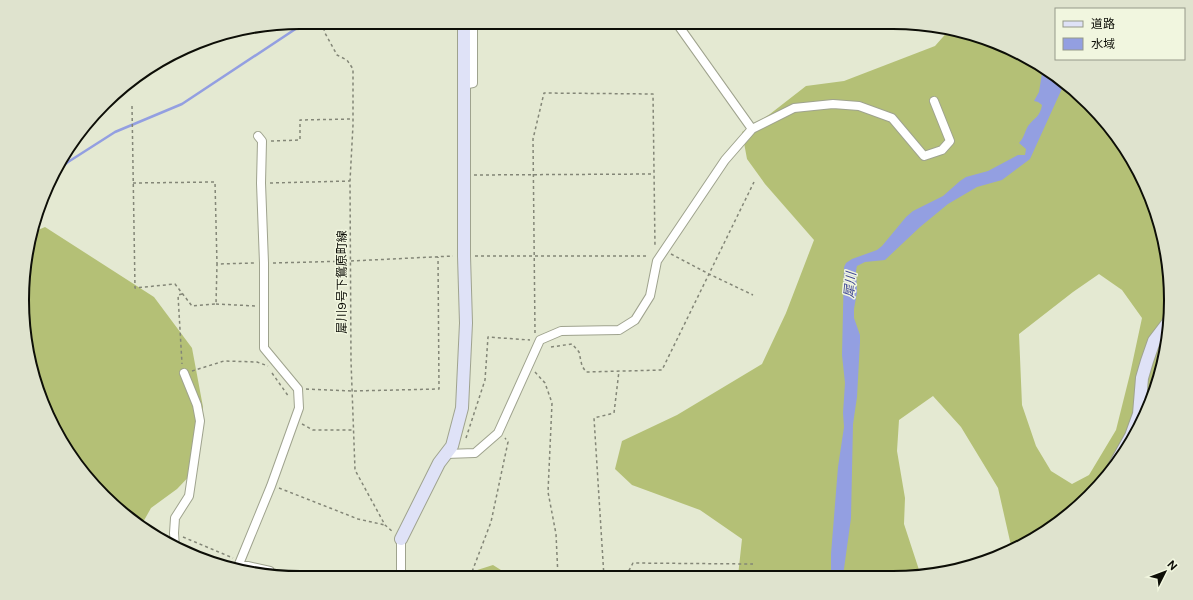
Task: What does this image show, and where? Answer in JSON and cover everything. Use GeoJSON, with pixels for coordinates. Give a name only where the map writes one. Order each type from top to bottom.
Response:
{"type":"FeatureCollection","features":[{"type":"Feature","properties":{"kind":"street"},"geometry":{"type":"LineString","coordinates":[[401,571],[400,539],[439,463],[452,446],[462,408],[466,323],[464,256],[464,29]]}},
{"type":"Feature","properties":{"kind":"street"},"geometry":{"type":"LineString","coordinates":[[463,84],[473,83],[473,29]]}},
{"type":"Feature","properties":{"kind":"street"},"geometry":{"type":"LineString","coordinates":[[681,29],[752,129]]}},
{"type":"Feature","properties":{"kind":"street"},"geometry":{"type":"LineString","coordinates":[[446,454],[475,453],[498,433],[540,340],[561,331],[619,330],[635,320],[650,296],[656,258],[664,250],[725,160],[752,129],[794,108],[833,104],[859,106],[892,118],[924,156],[942,150],[950,141],[934,101]]}},
{"type":"Feature","properties":{"kind":"street"},"geometry":{"type":"LineString","coordinates":[[250,567],[239,564],[271,486],[299,408],[298,389],[264,348],[264,263],[260,138]]}},
{"type":"Feature","properties":{"kind":"street"},"geometry":{"type":"LineString","coordinates":[[1139,413],[1142,378],[1154,341],[1162,330]]}},
{"type":"Feature","properties":{"kind":"street"},"geometry":{"type":"LineString","coordinates":[[174,540],[176,518],[189,496],[200,421],[197,405],[184,373]]}},
{"type":"Feature","properties":{"kind":"path","name":"犀川9号下鴛原町線"},"geometry":{"type":"LineString","coordinates":[[324,29],[338,55],[347,60],[353,69],[353,119],[350,181],[352,261],[352,392],[355,470],[385,525],[400,539]]}},
{"type":"Feature","properties":{"kind":"path"},"geometry":{"type":"LineString","coordinates":[[217,264],[352,261],[464,256],[534,256],[656,258],[654,94],[544,93],[533,138],[534,256],[535,335],[540,340]]}},
{"type":"Feature","properties":{"kind":"path"},"geometry":{"type":"LineString","coordinates":[[132,106],[135,288],[175,284],[192,306],[216,304],[264,307]]}},
{"type":"Feature","properties":{"kind":"path"},"geometry":{"type":"LineString","coordinates":[[260,138],[300,140],[300,120],[353,119]]}},
{"type":"Feature","properties":{"kind":"path"},"geometry":{"type":"LineString","coordinates":[[464,176],[654,174]]}},
{"type":"Feature","properties":{"kind":"path"},"geometry":{"type":"LineString","coordinates":[[261,183],[350,181]]}},
{"type":"Feature","properties":{"kind":"path"},"geometry":{"type":"LineString","coordinates":[[133,183],[215,182],[217,264],[216,304]]}},
{"type":"Feature","properties":{"kind":"path"},"geometry":{"type":"LineString","coordinates":[[552,347],[572,344],[579,352],[582,366],[586,372],[662,370],[754,182]]}},
{"type":"Feature","properties":{"kind":"path"},"geometry":{"type":"LineString","coordinates":[[664,250],[753,295]]}},
{"type":"Feature","properties":{"kind":"path"},"geometry":{"type":"LineString","coordinates":[[298,389],[352,392],[439,389],[438,257]]}},
{"type":"Feature","properties":{"kind":"path"},"geometry":{"type":"LineString","coordinates":[[182,294],[178,295],[184,373],[224,361],[257,362],[268,366]]}},
{"type":"Feature","properties":{"kind":"path"},"geometry":{"type":"LineString","coordinates":[[464,442],[485,380],[488,337],[540,340]]}},
{"type":"Feature","properties":{"kind":"path"},"geometry":{"type":"LineString","coordinates":[[528,365],[545,383],[552,403],[548,492],[556,534],[558,571]]}},
{"type":"Feature","properties":{"kind":"path"},"geometry":{"type":"LineString","coordinates":[[604,571],[594,418],[614,413],[619,371]]}},
{"type":"Feature","properties":{"kind":"path"},"geometry":{"type":"LineString","coordinates":[[272,372],[289,396],[290,402]]}},
{"type":"Feature","properties":{"kind":"path"},"geometry":{"type":"LineString","coordinates":[[295,420],[313,430],[353,430]]}},
{"type":"Feature","properties":{"kind":"path"},"geometry":{"type":"LineString","coordinates":[[472,571],[491,522],[508,442],[499,430]]}},
{"type":"Feature","properties":{"kind":"path"},"geometry":{"type":"LineString","coordinates":[[271,486],[358,519],[385,525]]}},
{"type":"Feature","properties":{"kind":"path"},"geometry":{"type":"LineString","coordinates":[[174,533],[240,561]]}},
{"type":"Feature","properties":{"kind":"path"},"geometry":{"type":"LineString","coordinates":[[628,571],[633,562],[753,564]]}},
{"type":"Feature","properties":{"kind":"green space"},"geometry":{"type":"Polygon","coordinates":[[[946,34],[980,43],[1013,57],[1044,75],[1072,96],[1097,121],[1118,149],[1136,180],[1150,213],[1162,265],[1164,300],[1162,335],[1159,353],[1150,387],[1136,420],[1128,436],[1108,465],[1085,492],[1072,504],[1044,525],[1013,543],[1011,544],[998,488],[961,427],[933,396],[899,420],[897,451],[905,498],[904,524],[919,570],[893,571],[739,571],[742,539],[700,510],[632,485],[615,469],[622,441],[677,415],[762,364],[786,313],[814,240],[765,184],[747,159],[742,132],[770,114],[806,86],[844,81],[935,46],[946,34]],[[1099,274],[1019,334],[1022,405],[1036,446],[1051,471],[1072,484],[1089,475],[1116,430],[1142,318],[1122,290],[1099,274]]]}},
{"type":"Feature","properties":{"kind":"green space"},"geometry":{"type":"Polygon","coordinates":[[[45,227],[154,297],[192,348],[203,407],[198,467],[177,489],[151,508],[144,521],[108,492],[85,465],[65,436],[43,387],[31,335],[29,300],[31,265],[38,230],[45,227]]]}},
{"type":"Feature","properties":{"kind":"green space"},"geometry":{"type":"Polygon","coordinates":[[[493,565],[502,571],[474,571],[493,565]]]}},
{"type":"Feature","properties":{"kind":"water","name":"犀川"},"geometry":{"type":"Polygon","coordinates":[[[1042,74],[1062,88],[1030,159],[1002,180],[977,187],[948,204],[920,227],[885,260],[865,262],[857,266],[857,292],[854,318],[860,335],[860,342],[857,397],[853,424],[851,518],[844,571],[831,571],[838,467],[844,427],[843,413],[845,383],[842,355],[844,267],[846,263],[852,259],[877,250],[913,211],[943,196],[966,177],[988,171],[1018,155],[1025,155],[1026,149],[1019,143],[1028,126],[1039,115],[1042,105],[1034,101],[1039,92],[1042,74]]]}},
{"type":"Feature","properties":{"kind":"waterway"},"geometry":{"type":"LineString","coordinates":[[65,165],[115,132],[182,104],[295,29]]}}]}
